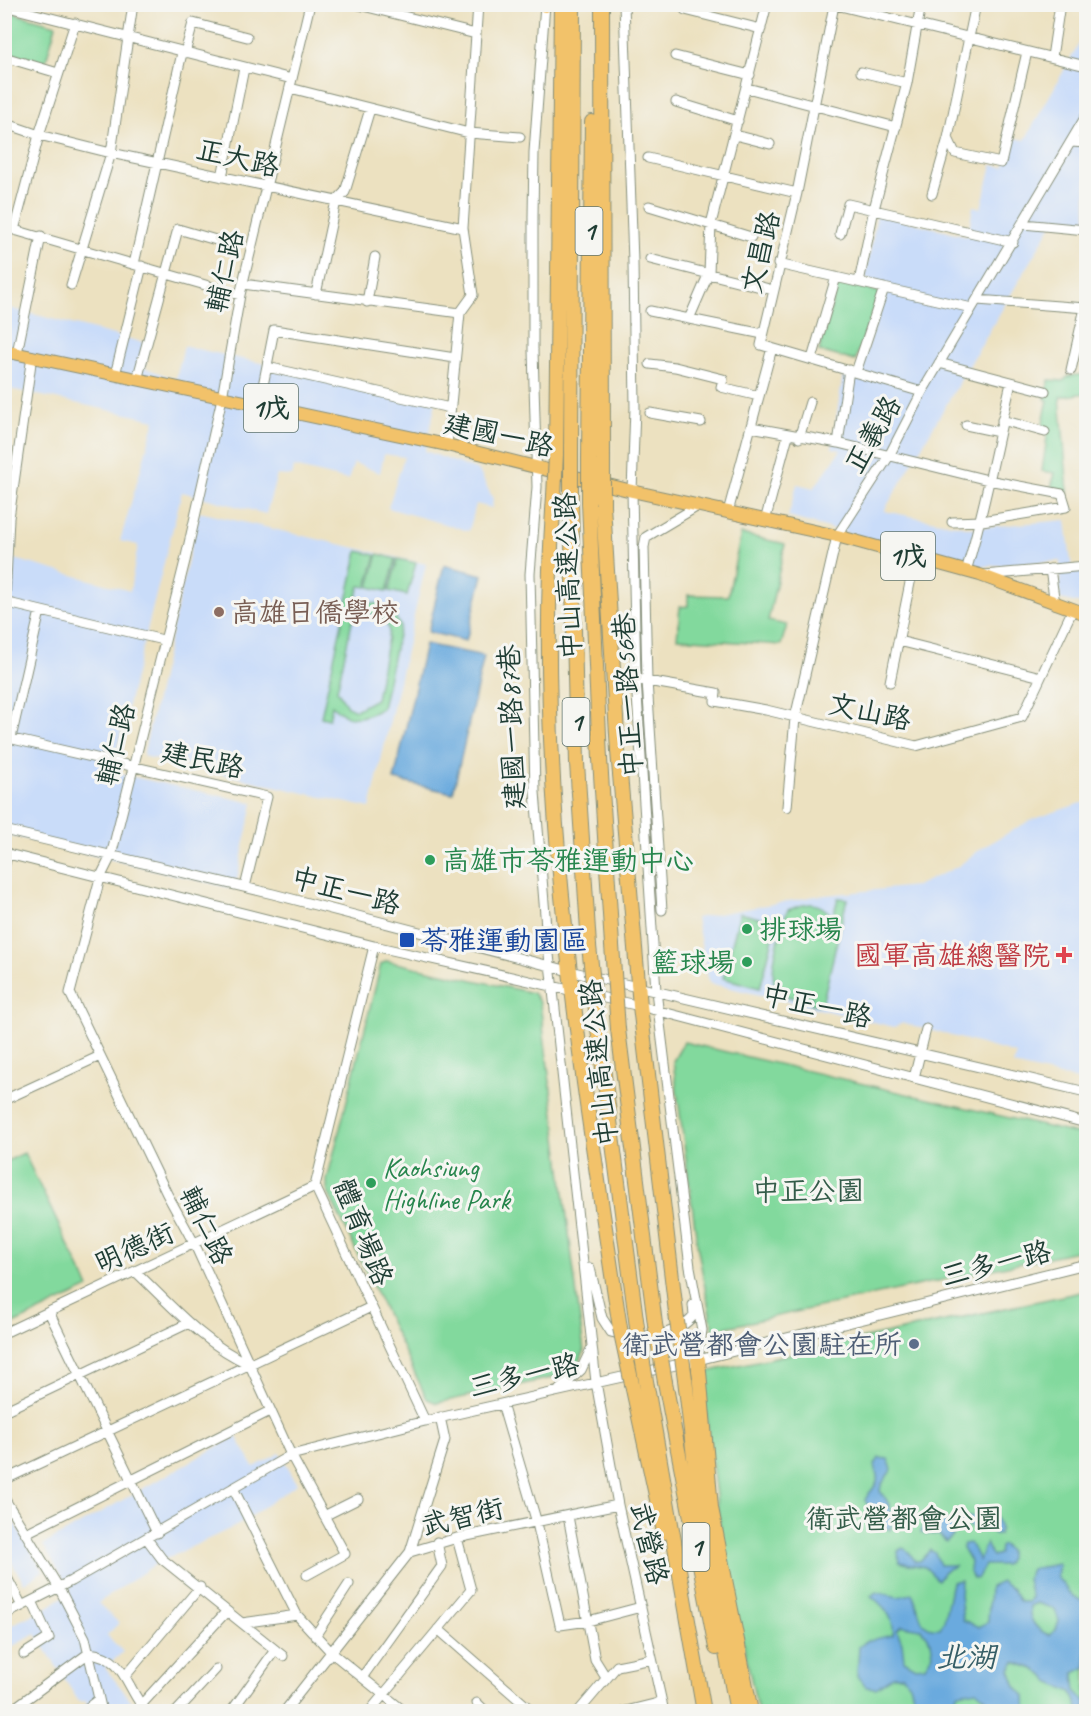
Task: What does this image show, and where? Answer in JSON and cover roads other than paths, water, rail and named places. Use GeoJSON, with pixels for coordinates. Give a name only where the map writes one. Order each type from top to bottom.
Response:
{"type":"FeatureCollection","features":[{"type":"Feature","properties":{"kind":"highway"},"geometry":{"type":"LineString","coordinates":[[561,4],[556,455],[549,565],[551,753],[569,970],[620,1328],[703,1708]]}},
{"type":"Feature","properties":{"kind":"highway","name":"中山高速公路"},"geometry":{"type":"LineString","coordinates":[[573,4],[571,496],[577,763],[590,946],[598,1029],[637,1327],[703,1708]]}},
{"type":"Feature","properties":{"kind":"highway","name":"中山高速公路"},"geometry":{"type":"LineString","coordinates":[[595,4],[589,222],[596,459],[589,502],[600,759],[618,1029],[655,1324],[712,1628],[731,1712]]}},
{"type":"Feature","properties":{"kind":"highway"},"geometry":{"type":"LineString","coordinates":[[602,4],[596,459],[603,505],[618,751],[640,1006],[701,1518],[737,1712]]}},
{"type":"Feature","properties":{"kind":"highway"},"geometry":{"type":"LineString","coordinates":[[699,1359],[711,1508],[750,1712]]}},
{"type":"Feature","properties":{"kind":"main road","name":"建國一路"},"geometry":{"type":"LineString","coordinates":[[11,352],[137,381],[447,445],[632,491],[837,536],[980,575]]}},
{"type":"Feature","properties":{"kind":"main road","name":"1戊"},"geometry":{"type":"LineString","coordinates":[[980,575],[1072,611],[1086,614]]}},
{"type":"Feature","properties":{"kind":"street"},"geometry":{"type":"LineString","coordinates":[[71,285],[111,153],[133,4]]}},
{"type":"Feature","properties":{"kind":"street","name":"輔仁路"},"geometry":{"type":"LineString","coordinates":[[307,1575],[345,1554],[291,1455],[195,1245],[167,1194],[70,993],[100,878],[111,856],[163,640],[185,561],[222,398],[240,295],[310,4]]}},
{"type":"Feature","properties":{"kind":"street"},"geometry":{"type":"LineString","coordinates":[[447,445],[460,313],[473,295],[463,228],[478,4]]}},
{"type":"Feature","properties":{"kind":"street","name":"建國一路87巷"},"geometry":{"type":"LineString","coordinates":[[545,4],[533,217],[533,350],[537,468],[530,574],[535,792],[552,985],[578,1200]]}},
{"type":"Feature","properties":{"kind":"street"},"geometry":{"type":"LineString","coordinates":[[578,1200],[602,1318],[611,1332],[631,1338],[683,1328],[694,1315],[656,991],[636,680],[632,491],[635,408],[633,262],[624,4]]}},
{"type":"Feature","properties":{"kind":"street"},"geometry":{"type":"LineString","coordinates":[[689,319],[709,273],[711,224],[726,174],[767,4]]}},
{"type":"Feature","properties":{"kind":"street"},"geometry":{"type":"LineString","coordinates":[[859,282],[874,209],[907,83],[921,4]]}},
{"type":"Feature","properties":{"kind":"street"},"geometry":{"type":"LineString","coordinates":[[932,194],[948,138],[976,4]]}},
{"type":"Feature","properties":{"kind":"street"},"geometry":{"type":"LineString","coordinates":[[1052,57],[1060,4]]}},
{"type":"Feature","properties":{"kind":"street"},"geometry":{"type":"LineString","coordinates":[[360,5],[476,34]]}},
{"type":"Feature","properties":{"kind":"street"},"geometry":{"type":"LineString","coordinates":[[833,5],[1086,66]]}},
{"type":"Feature","properties":{"kind":"street","name":"文昌路"},"geometry":{"type":"LineString","coordinates":[[772,348],[761,345],[778,264],[797,193],[833,5]]}},
{"type":"Feature","properties":{"kind":"street"},"geometry":{"type":"LineString","coordinates":[[4,6],[244,68],[370,109],[470,133],[520,137]]}},
{"type":"Feature","properties":{"kind":"street"},"geometry":{"type":"LineString","coordinates":[[685,10],[760,29]]}},
{"type":"Feature","properties":{"kind":"street"},"geometry":{"type":"LineString","coordinates":[[115,375],[158,161],[183,53],[193,23],[247,37]]}},
{"type":"Feature","properties":{"kind":"street"},"geometry":{"type":"LineString","coordinates":[[75,24],[9,228],[240,295]]}},
{"type":"Feature","properties":{"kind":"street"},"geometry":{"type":"LineString","coordinates":[[948,138],[955,153],[1001,162],[1027,51]]}},
{"type":"Feature","properties":{"kind":"street"},"geometry":{"type":"LineString","coordinates":[[675,56],[750,75]]}},
{"type":"Feature","properties":{"kind":"street"},"geometry":{"type":"LineString","coordinates":[[4,57],[58,73]]}},
{"type":"Feature","properties":{"kind":"street"},"geometry":{"type":"LineString","coordinates":[[222,177],[244,68]]}},
{"type":"Feature","properties":{"kind":"street"},"geometry":{"type":"LineString","coordinates":[[861,72],[907,83]]}},
{"type":"Feature","properties":{"kind":"street"},"geometry":{"type":"LineString","coordinates":[[747,88],[896,127]]}},
{"type":"Feature","properties":{"kind":"street"},"geometry":{"type":"LineString","coordinates":[[676,102],[738,121]]}},
{"type":"Feature","properties":{"kind":"street"},"geometry":{"type":"LineString","coordinates":[[316,294],[336,201],[345,192],[370,109]]}},
{"type":"Feature","properties":{"kind":"street","name":"正義路"},"geometry":{"type":"LineString","coordinates":[[787,807],[795,718],[837,536],[889,456],[922,392],[1086,116]]}},
{"type":"Feature","properties":{"kind":"street","name":"正大路"},"geometry":{"type":"LineString","coordinates":[[4,123],[39,135],[111,153],[158,161],[222,177],[463,228]]}},
{"type":"Feature","properties":{"kind":"street"},"geometry":{"type":"LineString","coordinates":[[735,135],[770,144]]}},
{"type":"Feature","properties":{"kind":"street"},"geometry":{"type":"LineString","coordinates":[[1071,142],[1086,143]]}},
{"type":"Feature","properties":{"kind":"street"},"geometry":{"type":"LineString","coordinates":[[648,158],[726,174],[797,193]]}},
{"type":"Feature","properties":{"kind":"street"},"geometry":{"type":"LineString","coordinates":[[840,234],[848,204],[1013,242]]}},
{"type":"Feature","properties":{"kind":"street"},"geometry":{"type":"LineString","coordinates":[[649,206],[751,237]]}},
{"type":"Feature","properties":{"kind":"street"},"geometry":{"type":"LineString","coordinates":[[1023,224],[1086,230]]}},
{"type":"Feature","properties":{"kind":"street"},"geometry":{"type":"LineString","coordinates":[[137,381],[178,229],[216,240]]}},
{"type":"Feature","properties":{"kind":"street"},"geometry":{"type":"LineString","coordinates":[[11,352],[41,236]]}},
{"type":"Feature","properties":{"kind":"street"},"geometry":{"type":"LineString","coordinates":[[367,302],[375,257]]}},
{"type":"Feature","properties":{"kind":"street"},"geometry":{"type":"LineString","coordinates":[[650,259],[773,291]]}},
{"type":"Feature","properties":{"kind":"street"},"geometry":{"type":"LineString","coordinates":[[778,264],[884,288],[975,304],[1086,307],[1071,370]]}},
{"type":"Feature","properties":{"kind":"street"},"geometry":{"type":"LineString","coordinates":[[812,359],[836,277]]}},
{"type":"Feature","properties":{"kind":"street"},"geometry":{"type":"LineString","coordinates":[[243,284],[460,313]]}},
{"type":"Feature","properties":{"kind":"street"},"geometry":{"type":"LineString","coordinates":[[838,443],[852,371],[884,288]]}},
{"type":"Feature","properties":{"kind":"street"},"geometry":{"type":"LineString","coordinates":[[650,311],[763,334]]}},
{"type":"Feature","properties":{"kind":"street"},"geometry":{"type":"LineString","coordinates":[[259,406],[274,330],[455,358]]}},
{"type":"Feature","properties":{"kind":"street"},"geometry":{"type":"LineString","coordinates":[[728,512],[772,348],[922,392]]}},
{"type":"Feature","properties":{"kind":"street"},"geometry":{"type":"LineString","coordinates":[[32,356],[9,518],[5,602],[163,640]]}},
{"type":"Feature","properties":{"kind":"street"},"geometry":{"type":"LineString","coordinates":[[939,363],[1045,391]]}},
{"type":"Feature","properties":{"kind":"street"},"geometry":{"type":"LineString","coordinates":[[650,364],[675,367],[723,379],[721,387],[759,396]]}},
{"type":"Feature","properties":{"kind":"street"},"geometry":{"type":"LineString","coordinates":[[267,367],[450,408]]}},
{"type":"Feature","properties":{"kind":"street"},"geometry":{"type":"LineString","coordinates":[[966,571],[982,521],[988,480],[1011,382]]}},
{"type":"Feature","properties":{"kind":"street"},"geometry":{"type":"LineString","coordinates":[[800,438],[810,402]]}},
{"type":"Feature","properties":{"kind":"street"},"geometry":{"type":"LineString","coordinates":[[650,413],[701,422]]}},
{"type":"Feature","properties":{"kind":"street"},"geometry":{"type":"LineString","coordinates":[[1002,420],[1045,432]]}},
{"type":"Feature","properties":{"kind":"street"},"geometry":{"type":"LineString","coordinates":[[966,425],[999,432]]}},
{"type":"Feature","properties":{"kind":"street"},"geometry":{"type":"LineString","coordinates":[[751,427],[800,438],[838,443],[988,480],[1062,494],[1066,507],[982,521],[951,522]]}},
{"type":"Feature","properties":{"kind":"street"},"geometry":{"type":"LineString","coordinates":[[765,521],[788,435]]}},
{"type":"Feature","properties":{"kind":"street","name":"中正一路56巷"},"geometry":{"type":"LineString","coordinates":[[662,910],[647,681],[646,537],[698,506]]}},
{"type":"Feature","properties":{"kind":"street"},"geometry":{"type":"LineString","coordinates":[[890,682],[915,558]]}},
{"type":"Feature","properties":{"kind":"street"},"geometry":{"type":"LineString","coordinates":[[980,575],[1086,566]]}},
{"type":"Feature","properties":{"kind":"street"},"geometry":{"type":"LineString","coordinates":[[1050,569],[1055,604]]}},
{"type":"Feature","properties":{"kind":"street"},"geometry":{"type":"LineString","coordinates":[[8,737],[40,611]]}},
{"type":"Feature","properties":{"kind":"street","name":"文山路"},"geometry":{"type":"LineString","coordinates":[[636,680],[716,693],[715,701],[766,710],[916,746],[1022,717],[1072,611]]}},
{"type":"Feature","properties":{"kind":"street"},"geometry":{"type":"LineString","coordinates":[[899,641],[1041,676]]}},
{"type":"Feature","properties":{"kind":"street","name":"建民路"},"geometry":{"type":"LineString","coordinates":[[8,737],[267,796],[245,887]]}},
{"type":"Feature","properties":{"kind":"street","name":"中正一路"},"geometry":{"type":"LineString","coordinates":[[4,830],[245,887],[551,966],[1086,1092]]}},
{"type":"Feature","properties":{"kind":"street"},"geometry":{"type":"LineString","coordinates":[[4,867],[6,853]]}},
{"type":"Feature","properties":{"kind":"street","name":"中正一路"},"geometry":{"type":"LineString","coordinates":[[6,853],[374,946],[640,1006],[1086,1124]]}},
{"type":"Feature","properties":{"kind":"street","name":"體育場路"},"geometry":{"type":"LineString","coordinates":[[374,946],[315,1186],[425,1420]]}},
{"type":"Feature","properties":{"kind":"street"},"geometry":{"type":"LineString","coordinates":[[914,1078],[926,1029]]}},
{"type":"Feature","properties":{"kind":"street"},"geometry":{"type":"LineString","coordinates":[[4,1100],[100,1056]]}},
{"type":"Feature","properties":{"kind":"street","name":"明德街"},"geometry":{"type":"LineString","coordinates":[[5,1331],[195,1245],[315,1186]]}},
{"type":"Feature","properties":{"kind":"street","name":"武營路"},"geometry":{"type":"LineString","coordinates":[[578,1200],[596,1383],[618,1505],[663,1707]]}},
{"type":"Feature","properties":{"kind":"street","name":"三多一路"},"geometry":{"type":"LineString","coordinates":[[4,1615],[59,1588],[147,1539],[291,1455],[425,1420],[699,1359],[1086,1264]]}},
{"type":"Feature","properties":{"kind":"street"},"geometry":{"type":"LineString","coordinates":[[690,1267],[702,1330],[699,1359]]}},
{"type":"Feature","properties":{"kind":"street"},"geometry":{"type":"LineString","coordinates":[[135,1271],[189,1323],[235,1358],[249,1364]]}},
{"type":"Feature","properties":{"kind":"street"},"geometry":{"type":"LineString","coordinates":[[4,1480],[371,1307]]}},
{"type":"Feature","properties":{"kind":"street"},"geometry":{"type":"LineString","coordinates":[[49,1312],[157,1533]]}},
{"type":"Feature","properties":{"kind":"street"},"geometry":{"type":"LineString","coordinates":[[4,1412],[189,1323]]}},
{"type":"Feature","properties":{"kind":"street"},"geometry":{"type":"LineString","coordinates":[[558,1391],[581,1370],[592,1345]]}},
{"type":"Feature","properties":{"kind":"street"},"geometry":{"type":"LineString","coordinates":[[502,1404],[537,1523],[560,1624],[588,1621],[641,1607]]}},
{"type":"Feature","properties":{"kind":"street"},"geometry":{"type":"LineString","coordinates":[[26,1533],[270,1411]]}},
{"type":"Feature","properties":{"kind":"street"},"geometry":{"type":"LineString","coordinates":[[410,1552],[445,1440],[440,1417]]}},
{"type":"Feature","properties":{"kind":"street"},"geometry":{"type":"LineString","coordinates":[[233,1488],[297,1615],[332,1653],[405,1712]]}},
{"type":"Feature","properties":{"kind":"street"},"geometry":{"type":"LineString","coordinates":[[4,1498],[59,1588],[85,1638],[102,1712]]}},
{"type":"Feature","properties":{"kind":"street"},"geometry":{"type":"LineString","coordinates":[[324,1516],[358,1499]]}},
{"type":"Feature","properties":{"kind":"street","name":"武智街"},"geometry":{"type":"LineString","coordinates":[[284,1712],[410,1552],[437,1542],[618,1505]]}},
{"type":"Feature","properties":{"kind":"street"},"geometry":{"type":"LineString","coordinates":[[568,1516],[595,1659],[605,1676]]}},
{"type":"Feature","properties":{"kind":"street"},"geometry":{"type":"LineString","coordinates":[[369,1712],[471,1590],[457,1538]]}},
{"type":"Feature","properties":{"kind":"street"},"geometry":{"type":"LineString","coordinates":[[147,1539],[162,1558],[279,1653],[231,1712]]}},
{"type":"Feature","properties":{"kind":"street"},"geometry":{"type":"LineString","coordinates":[[363,1676],[442,1566],[437,1542]]}},
{"type":"Feature","properties":{"kind":"street"},"geometry":{"type":"LineString","coordinates":[[4,1572],[22,1606]]}},
{"type":"Feature","properties":{"kind":"street"},"geometry":{"type":"LineString","coordinates":[[315,1636],[349,1584]]}},
{"type":"Feature","properties":{"kind":"street"},"geometry":{"type":"LineString","coordinates":[[126,1675],[200,1587]]}},
{"type":"Feature","properties":{"kind":"street"},"geometry":{"type":"LineString","coordinates":[[24,1654],[49,1638],[32,1601]]}},
{"type":"Feature","properties":{"kind":"street"},"geometry":{"type":"LineString","coordinates":[[9,1712],[89,1653],[102,1654],[126,1675],[144,1708],[226,1612]]}},
{"type":"Feature","properties":{"kind":"street"},"geometry":{"type":"LineString","coordinates":[[242,1623],[297,1615]]}},
{"type":"Feature","properties":{"kind":"street"},"geometry":{"type":"LineString","coordinates":[[438,1629],[533,1712]]}},
{"type":"Feature","properties":{"kind":"street"},"geometry":{"type":"LineString","coordinates":[[578,1712],[605,1676],[617,1665],[652,1659]]}},
{"type":"Feature","properties":{"kind":"street"},"geometry":{"type":"LineString","coordinates":[[176,1712],[216,1669]]}},
{"type":"Feature","properties":{"kind":"street"},"geometry":{"type":"LineString","coordinates":[[82,1712],[99,1699]]}},
{"type":"Feature","properties":{"kind":"street"},"geometry":{"type":"LineString","coordinates":[[477,1703],[486,1712]]}},
{"type":"Feature","properties":{"kind":"street"},"geometry":{"type":"LineString","coordinates":[[622,1712],[663,1707]]}},
{"type":"Feature","properties":{"kind":"water"},"geometry":{"type":"Polygon","coordinates":[[[444,565],[483,575],[466,641],[428,632],[444,565]]]}},
{"type":"Feature","properties":{"kind":"water"},"geometry":{"type":"Polygon","coordinates":[[[425,644],[484,656],[453,793],[394,780],[425,644]]]}},
{"type":"Feature","properties":{"kind":"water"},"geometry":{"type":"Polygon","coordinates":[[[879,1458],[888,1459],[892,1469],[881,1485],[880,1491],[891,1509],[890,1530],[883,1526],[880,1511],[869,1507],[865,1500],[877,1483],[875,1465],[879,1458]]]}},
{"type":"Feature","properties":{"kind":"water"},"geometry":{"type":"Polygon","coordinates":[[[989,1510],[994,1512],[1000,1528],[999,1534],[994,1534],[987,1526],[976,1529],[961,1524],[955,1526],[953,1536],[946,1542],[939,1535],[921,1533],[922,1527],[976,1516],[989,1510]]]}},
{"type":"Feature","properties":{"kind":"water"},"geometry":{"type":"Polygon","coordinates":[[[970,1543],[979,1560],[986,1543],[992,1556],[999,1554],[1000,1547],[1003,1545],[1009,1551],[1009,1558],[1005,1565],[985,1565],[977,1579],[973,1578],[969,1571],[970,1561],[962,1549],[964,1544],[970,1543]]]}},
{"type":"Feature","properties":{"kind":"water"},"geometry":{"type":"Polygon","coordinates":[[[903,1548],[915,1561],[920,1561],[930,1550],[935,1553],[940,1565],[956,1565],[944,1571],[938,1580],[925,1567],[899,1562],[898,1551],[903,1548]]]}},
{"type":"Feature","properties":{"kind":"water","name":"北湖"},"geometry":{"type":"Polygon","coordinates":[[[1059,1564],[1057,1577],[1071,1595],[1086,1603],[1086,1667],[1074,1673],[1076,1692],[1086,1702],[1086,1711],[1079,1711],[1072,1692],[1049,1682],[1043,1674],[1034,1669],[1015,1662],[1010,1670],[1016,1686],[1025,1696],[1026,1711],[996,1711],[976,1690],[959,1693],[952,1701],[955,1711],[917,1711],[910,1684],[903,1676],[893,1676],[876,1688],[866,1687],[857,1676],[859,1647],[867,1641],[893,1635],[888,1613],[871,1596],[876,1592],[898,1597],[912,1594],[923,1622],[932,1628],[940,1628],[944,1621],[952,1582],[961,1580],[963,1620],[979,1627],[988,1622],[990,1587],[1001,1582],[1012,1589],[1020,1602],[1028,1602],[1031,1597],[1027,1579],[1031,1569],[1059,1564]],[[1037,1603],[1030,1606],[1032,1620],[1037,1627],[1049,1635],[1056,1630],[1059,1621],[1055,1609],[1037,1603]],[[902,1626],[897,1630],[902,1643],[904,1660],[916,1667],[925,1666],[933,1654],[931,1642],[921,1629],[902,1626]]]}},
{"type":"Feature","properties":{"kind":"place","name":"高雄日僑學校"},"geometry":{"type":"Point","coordinates":[219,612]}},
{"type":"Feature","properties":{"kind":"place","name":"高雄市苓雅運動中心"},"geometry":{"type":"Point","coordinates":[430,860]}},
{"type":"Feature","properties":{"kind":"place","name":"排球場"},"geometry":{"type":"Point","coordinates":[747,929]}},
{"type":"Feature","properties":{"kind":"place","name":"苓雅運動園區"},"geometry":{"type":"Point","coordinates":[407,940]}},
{"type":"Feature","properties":{"kind":"place","name":"國軍高雄總醫院"},"geometry":{"type":"Point","coordinates":[1064,955]}},
{"type":"Feature","properties":{"kind":"place","name":"籃球場"},"geometry":{"type":"Point","coordinates":[747,962]}},
{"type":"Feature","properties":{"kind":"place","name":"Kaohsiung Highline Park"},"geometry":{"type":"Point","coordinates":[371,1183]}},
{"type":"Feature","properties":{"kind":"place","name":"衛武營都會公園駐在所"},"geometry":{"type":"Point","coordinates":[914,1344]}},
{"type":"Feature","properties":{"kind":"park label","name":"中正公園"},"geometry":{"type":"Point","coordinates":[808,1190]}},
{"type":"Feature","properties":{"kind":"park label","name":"衛武營都會公園"},"geometry":{"type":"Point","coordinates":[904,1518]}}]}
